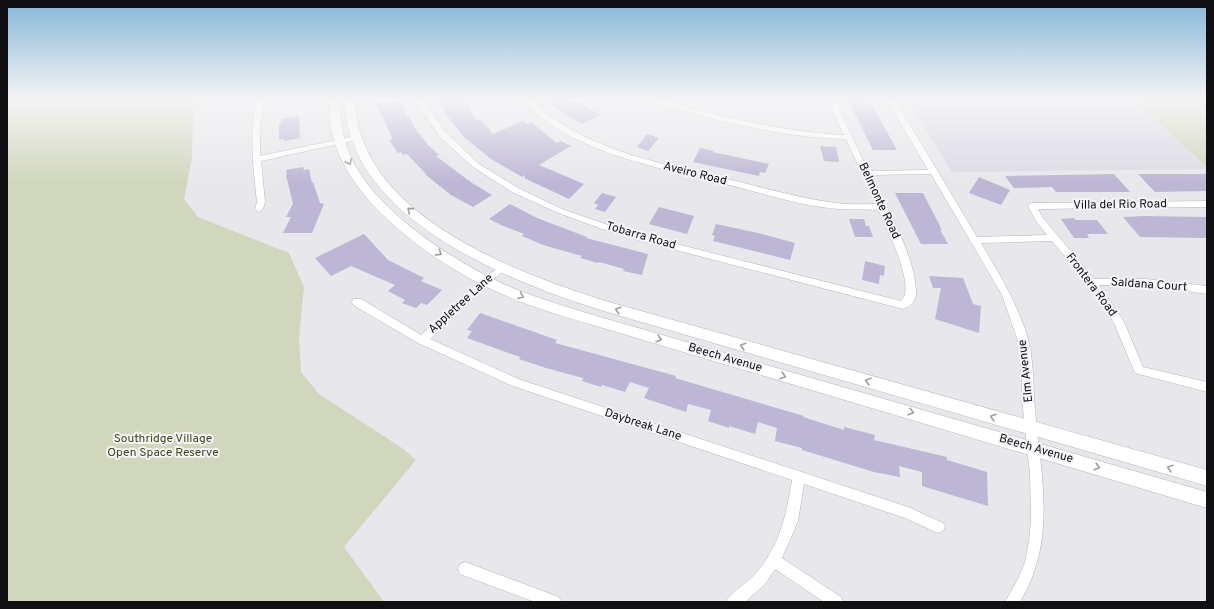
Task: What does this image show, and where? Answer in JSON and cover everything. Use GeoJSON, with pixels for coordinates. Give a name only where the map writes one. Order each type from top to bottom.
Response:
{"type":"FeatureCollection","features":[{"type":"Feature","properties":{"kind":"street"},"geometry":{"type":"LineString","coordinates":[[256,126],[261,202],[259,209]]}},
{"type":"Feature","properties":{"kind":"street","name":"Beech Avenue"},"geometry":{"type":"LineString","coordinates":[[336,126],[339,142],[349,164],[362,186],[386,212],[414,237],[485,281],[538,303],[593,320],[1207,500]]}},
{"type":"Feature","properties":{"kind":"street","name":"Beech Avenue"},"geometry":{"type":"LineString","coordinates":[[352,126],[356,138],[378,179],[406,208],[439,234],[468,252],[501,269],[551,289],[601,305],[1207,478]]}},
{"type":"Feature","properties":{"kind":"street","name":"Tobarra Road"},"geometry":{"type":"LineString","coordinates":[[436,126],[464,156],[508,187],[544,205],[631,234],[903,305]]}},
{"type":"Feature","properties":{"kind":"street","name":"Aveiro Road"},"geometry":{"type":"LineString","coordinates":[[562,126],[574,134],[618,153],[641,160],[816,202],[842,206],[881,207]]}},
{"type":"Feature","properties":{"kind":"street"},"geometry":{"type":"LineString","coordinates":[[762,126],[819,137],[848,137]]}},
{"type":"Feature","properties":{"kind":"street","name":"Belmonte Road"},"geometry":{"type":"LineString","coordinates":[[843,126],[900,246],[908,273],[911,294],[909,300],[903,305]]}},
{"type":"Feature","properties":{"kind":"street","name":"Elm Avenue"},"geometry":{"type":"LineString","coordinates":[[907,126],[1007,296],[1022,332],[1025,347],[1037,516],[1033,557],[1029,573],[1012,602]]}},
{"type":"Feature","properties":{"kind":"street"},"geometry":{"type":"LineString","coordinates":[[257,159],[356,138]]}},
{"type":"Feature","properties":{"kind":"street"},"geometry":{"type":"LineString","coordinates":[[866,173],[934,172]]}},
{"type":"Feature","properties":{"kind":"street","name":"Villa del Rio Road"},"geometry":{"type":"LineString","coordinates":[[1032,206],[1207,204]]}},
{"type":"Feature","properties":{"kind":"street","name":"Frontera Road"},"geometry":{"type":"LineString","coordinates":[[1032,206],[1039,219],[1091,282],[1119,322],[1139,370],[1207,387]]}},
{"type":"Feature","properties":{"kind":"street"},"geometry":{"type":"LineString","coordinates":[[974,240],[1054,238]]}},
{"type":"Feature","properties":{"kind":"street","name":"Appletree Lane"},"geometry":{"type":"LineString","coordinates":[[422,340],[485,281],[501,269]]}},
{"type":"Feature","properties":{"kind":"street","name":"Saldana Court"},"geometry":{"type":"LineString","coordinates":[[1091,282],[1146,282],[1207,290]]}},
{"type":"Feature","properties":{"kind":"street","name":"Daybreak Lane"},"geometry":{"type":"LineString","coordinates":[[357,302],[422,340],[517,383],[908,513],[938,527]]}},
{"type":"Feature","properties":{"kind":"street"},"geometry":{"type":"LineString","coordinates":[[733,602],[752,588],[773,560],[789,527],[799,476]]}},
{"type":"Feature","properties":{"kind":"street"},"geometry":{"type":"LineString","coordinates":[[773,560],[836,602]]}},
{"type":"Feature","properties":{"kind":"street"},"geometry":{"type":"LineString","coordinates":[[465,569],[554,602]]}},
{"type":"Feature","properties":{"kind":"shaded area"},"geometry":{"type":"Polygon","coordinates":[[[924,126],[1163,126],[1207,169],[952,172],[924,126]]]}},
{"type":"Feature","properties":{"kind":"green space","name":"Southridge Village Open Space Reserve"},"geometry":{"type":"Polygon","coordinates":[[[7,126],[193,126],[192,158],[184,199],[198,217],[289,253],[304,287],[299,338],[301,372],[319,394],[402,448],[416,460],[344,547],[384,602],[7,602],[7,126]]]}},
{"type":"Feature","properties":{"kind":"green space"},"geometry":{"type":"Polygon","coordinates":[[[1163,126],[1207,126],[1207,168],[1163,126]]]}},
{"type":"Feature","properties":{"kind":"building"},"geometry":{"type":"Polygon","coordinates":[[[279,126],[299,126],[300,138],[284,141],[284,139],[279,140],[279,126]]]}},
{"type":"Feature","properties":{"kind":"building"},"geometry":{"type":"Polygon","coordinates":[[[387,126],[414,126],[428,145],[439,155],[436,156],[472,183],[492,195],[473,207],[451,195],[426,175],[407,154],[403,155],[401,152],[398,153],[389,140],[393,139],[387,126]]]}},
{"type":"Feature","properties":{"kind":"building"},"geometry":{"type":"Polygon","coordinates":[[[455,126],[486,126],[493,134],[510,126],[536,126],[557,143],[561,141],[571,146],[539,165],[584,184],[569,199],[524,178],[524,175],[522,177],[491,159],[464,137],[455,126]]]}},
{"type":"Feature","properties":{"kind":"building"},"geometry":{"type":"Polygon","coordinates":[[[861,126],[884,126],[897,150],[873,150],[861,126]]]}},
{"type":"Feature","properties":{"kind":"building"},"geometry":{"type":"Polygon","coordinates":[[[647,134],[659,138],[648,151],[637,147],[647,134]]]}},
{"type":"Feature","properties":{"kind":"building"},"geometry":{"type":"Polygon","coordinates":[[[820,146],[836,147],[839,162],[824,161],[820,146]]]}},
{"type":"Feature","properties":{"kind":"building"},"geometry":{"type":"Polygon","coordinates":[[[700,148],[769,164],[765,173],[760,172],[759,176],[693,162],[700,148]]]}},
{"type":"Feature","properties":{"kind":"building"},"geometry":{"type":"Polygon","coordinates":[[[303,167],[304,170],[309,169],[312,183],[313,182],[320,203],[324,204],[312,233],[283,233],[291,217],[286,217],[293,204],[286,170],[303,167]]]}},
{"type":"Feature","properties":{"kind":"building"},"geometry":{"type":"Polygon","coordinates":[[[1114,174],[1130,192],[1056,192],[1052,187],[1014,188],[1005,176],[1114,174]]]}},
{"type":"Feature","properties":{"kind":"building"},"geometry":{"type":"Polygon","coordinates":[[[1138,174],[1207,174],[1207,191],[1155,192],[1138,174]]]}},
{"type":"Feature","properties":{"kind":"building"},"geometry":{"type":"Polygon","coordinates":[[[979,177],[1010,190],[1001,205],[969,193],[979,177]]]}},
{"type":"Feature","properties":{"kind":"building"},"geometry":{"type":"Polygon","coordinates":[[[602,193],[616,197],[605,212],[595,209],[598,205],[594,203],[602,193]]]}},
{"type":"Feature","properties":{"kind":"building"},"geometry":{"type":"Polygon","coordinates":[[[895,193],[923,193],[948,244],[921,244],[895,193]]]}},
{"type":"Feature","properties":{"kind":"building"},"geometry":{"type":"Polygon","coordinates":[[[510,204],[537,218],[587,237],[586,238],[648,254],[642,275],[580,258],[582,256],[543,245],[522,236],[524,234],[489,219],[510,204]]]}},
{"type":"Feature","properties":{"kind":"building"},"geometry":{"type":"Polygon","coordinates":[[[659,207],[694,216],[687,234],[649,224],[659,207]]]}},
{"type":"Feature","properties":{"kind":"building"},"geometry":{"type":"Polygon","coordinates":[[[1123,217],[1207,217],[1207,238],[1140,237],[1123,217]]]}},
{"type":"Feature","properties":{"kind":"building"},"geometry":{"type":"Polygon","coordinates":[[[1074,218],[1076,220],[1097,220],[1108,234],[1087,234],[1089,238],[1074,238],[1061,219],[1074,218]]]}},
{"type":"Feature","properties":{"kind":"building"},"geometry":{"type":"Polygon","coordinates":[[[849,219],[864,219],[866,226],[869,226],[873,237],[855,237],[849,219]]]}},
{"type":"Feature","properties":{"kind":"building"},"geometry":{"type":"Polygon","coordinates":[[[716,224],[795,243],[790,260],[713,241],[715,236],[712,235],[716,224]]]}},
{"type":"Feature","properties":{"kind":"building"},"geometry":{"type":"Polygon","coordinates":[[[364,234],[388,260],[424,278],[421,281],[442,290],[427,305],[421,303],[416,308],[402,303],[405,300],[388,291],[395,285],[351,266],[331,276],[315,258],[364,234]]]}},
{"type":"Feature","properties":{"kind":"building"},"geometry":{"type":"Polygon","coordinates":[[[865,261],[885,266],[884,276],[880,275],[879,284],[862,280],[865,261]]]}},
{"type":"Feature","properties":{"kind":"building"},"geometry":{"type":"Polygon","coordinates":[[[929,276],[963,278],[973,304],[981,306],[979,333],[935,319],[941,288],[933,288],[929,276]]]}},
{"type":"Feature","properties":{"kind":"building"},"geometry":{"type":"Polygon","coordinates":[[[480,313],[557,340],[555,343],[676,376],[675,378],[804,416],[803,417],[844,430],[844,427],[875,435],[874,440],[947,457],[947,460],[987,472],[988,506],[922,486],[922,472],[899,466],[900,477],[874,472],[802,450],[802,448],[775,441],[777,428],[758,422],[755,434],[729,426],[729,428],[708,421],[711,410],[688,404],[686,412],[644,398],[649,388],[630,382],[625,392],[602,385],[601,387],[582,381],[583,378],[519,359],[520,357],[467,338],[472,331],[467,330],[480,313]]]}}]}
